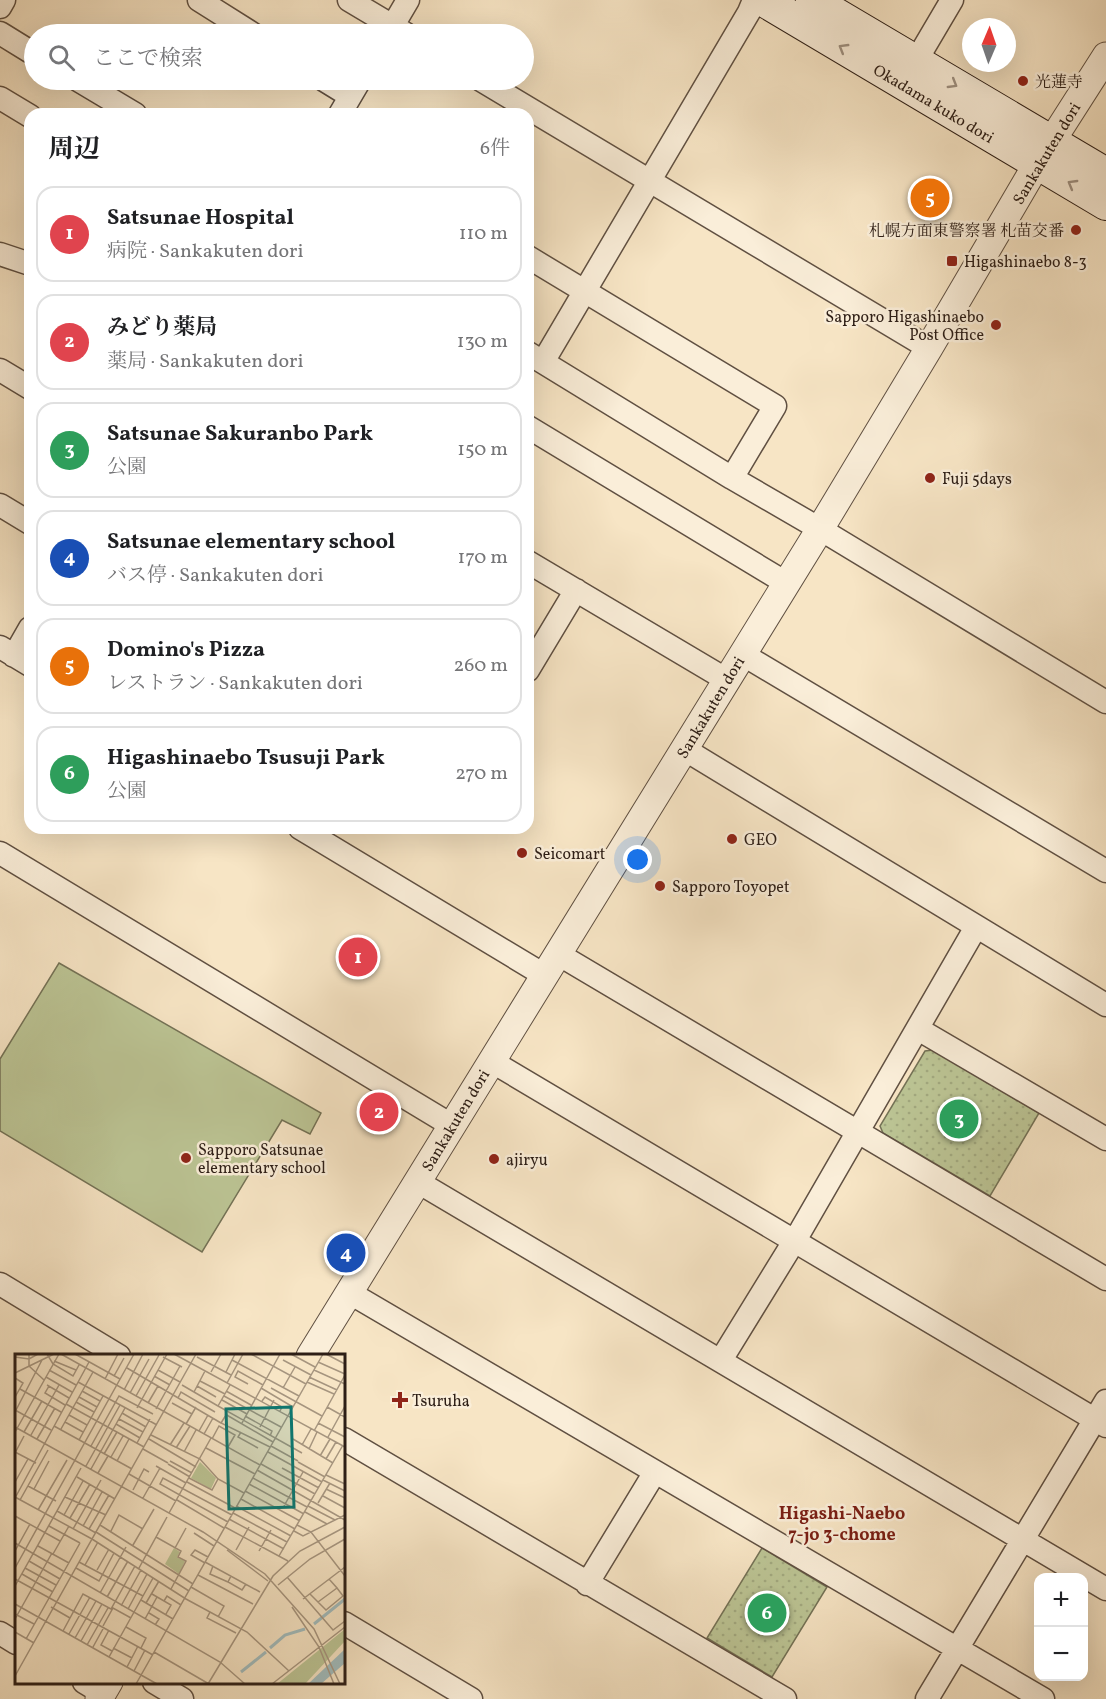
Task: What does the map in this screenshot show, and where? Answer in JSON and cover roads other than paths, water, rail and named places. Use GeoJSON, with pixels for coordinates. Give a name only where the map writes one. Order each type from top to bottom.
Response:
{"type":"FeatureCollection","features":[{"type":"Feature","properties":{"kind":"main road","name":"Okadama kuko dori"},"geometry":{"type":"LineString","coordinates":[[763,0],[1044,153],[1106,174]]}},
{"type":"Feature","properties":{"kind":"main road","name":"Okadama kuko dori"},"geometry":{"type":"LineString","coordinates":[[812,0],[916,62],[1044,153],[1106,204]]}},
{"type":"Feature","properties":{"kind":"street"},"geometry":{"type":"LineString","coordinates":[[0,7],[4,0]]}},
{"type":"Feature","properties":{"kind":"street"},"geometry":{"type":"LineString","coordinates":[[199,0],[238,24]]}},
{"type":"Feature","properties":{"kind":"street"},"geometry":{"type":"LineString","coordinates":[[349,0],[384,24]]}},
{"type":"Feature","properties":{"kind":"street"},"geometry":{"type":"LineString","coordinates":[[399,24],[408,0]]}},
{"type":"Feature","properties":{"kind":"street"},"geometry":{"type":"LineString","coordinates":[[754,0],[585,291],[536,357],[732,478],[1106,702]]}},
{"type":"Feature","properties":{"kind":"street"},"geometry":{"type":"LineString","coordinates":[[916,62],[952,0]]}},
{"type":"Feature","properties":{"kind":"street"},"geometry":{"type":"LineString","coordinates":[[0,33],[24,48]]}},
{"type":"Feature","properties":{"kind":"street","name":"Sankakuten dori"},"geometry":{"type":"LineString","coordinates":[[311,1354],[820,529],[1044,153],[1106,56]]}},
{"type":"Feature","properties":{"kind":"street"},"geometry":{"type":"LineString","coordinates":[[95,90],[125,108]]}},
{"type":"Feature","properties":{"kind":"street"},"geometry":{"type":"LineString","coordinates":[[499,90],[529,108]]}},
{"type":"Feature","properties":{"kind":"street"},"geometry":{"type":"LineString","coordinates":[[0,98],[24,112]]}},
{"type":"Feature","properties":{"kind":"street"},"geometry":{"type":"LineString","coordinates":[[534,111],[929,348]]}},
{"type":"Feature","properties":{"kind":"street"},"geometry":{"type":"LineString","coordinates":[[0,254],[24,262]]}},
{"type":"Feature","properties":{"kind":"street"},"geometry":{"type":"LineString","coordinates":[[534,261],[775,406],[732,478]]}},
{"type":"Feature","properties":{"kind":"street"},"geometry":{"type":"LineString","coordinates":[[0,370],[24,384]]}},
{"type":"Feature","properties":{"kind":"street"},"geometry":{"type":"LineString","coordinates":[[534,431],[786,583]]}},
{"type":"Feature","properties":{"kind":"street"},"geometry":{"type":"LineString","coordinates":[[0,505],[24,519]]}},
{"type":"Feature","properties":{"kind":"street"},"geometry":{"type":"LineString","coordinates":[[534,566],[727,680]]}},
{"type":"Feature","properties":{"kind":"street"},"geometry":{"type":"LineString","coordinates":[[534,660],[576,590]]}},
{"type":"Feature","properties":{"kind":"street"},"geometry":{"type":"LineString","coordinates":[[15,656],[24,639]]}},
{"type":"Feature","properties":{"kind":"street"},"geometry":{"type":"LineString","coordinates":[[742,654],[1106,871]]}},
{"type":"Feature","properties":{"kind":"street"},"geometry":{"type":"LineString","coordinates":[[684,749],[1106,1005]]}},
{"type":"Feature","properties":{"kind":"street"},"geometry":{"type":"LineString","coordinates":[[311,834],[858,1133],[1106,1279]]}},
{"type":"Feature","properties":{"kind":"street"},"geometry":{"type":"LineString","coordinates":[[0,853],[451,1125]]}},
{"type":"Feature","properties":{"kind":"street"},"geometry":{"type":"LineString","coordinates":[[721,1360],[795,1240],[976,927]]}},
{"type":"Feature","properties":{"kind":"street"},"geometry":{"type":"LineString","coordinates":[[918,1029],[1106,1138]]}},
{"type":"Feature","properties":{"kind":"street"},"geometry":{"type":"LineString","coordinates":[[491,1061],[795,1240],[1102,1416],[1022,1539],[927,1699]]}},
{"type":"Feature","properties":{"kind":"street"},"geometry":{"type":"LineString","coordinates":[[417,1182],[1106,1588]]}},
{"type":"Feature","properties":{"kind":"street"},"geometry":{"type":"LineString","coordinates":[[0,1284],[116,1354]]}},
{"type":"Feature","properties":{"kind":"street"},"geometry":{"type":"LineString","coordinates":[[350,1293],[1043,1699]]}},
{"type":"Feature","properties":{"kind":"street"},"geometry":{"type":"LineString","coordinates":[[345,1440],[785,1699]]}},
{"type":"Feature","properties":{"kind":"street"},"geometry":{"type":"LineString","coordinates":[[587,1584],[655,1472]]}},
{"type":"Feature","properties":{"kind":"street"},"geometry":{"type":"LineString","coordinates":[[345,1624],[471,1699]]}},
{"type":"Feature","properties":{"kind":"street"},"geometry":{"type":"LineString","coordinates":[[0,1633],[15,1642]]}},
{"type":"Feature","properties":{"kind":"street"},"geometry":{"type":"LineString","coordinates":[[156,1684],[182,1699]]}},
{"type":"Feature","properties":{"kind":"place","name":"光蓮寺"},"geometry":{"type":"Point","coordinates":[1023,81]}},
{"type":"Feature","properties":{"kind":"place","name":"Domino's Pizza"},"geometry":{"type":"Point","coordinates":[930,198]}},
{"type":"Feature","properties":{"kind":"place","name":"札幌方面東警察署 札苗交番"},"geometry":{"type":"Point","coordinates":[1076,230]}},
{"type":"Feature","properties":{"kind":"place","name":"Higashinaebo 8-3"},"geometry":{"type":"Point","coordinates":[952,261]}},
{"type":"Feature","properties":{"kind":"place","name":"Sapporo Higashinaebo Post Office"},"geometry":{"type":"Point","coordinates":[996,325]}},
{"type":"Feature","properties":{"kind":"place","name":"Fuji 5days"},"geometry":{"type":"Point","coordinates":[930,478]}},
{"type":"Feature","properties":{"kind":"place","name":"GEO"},"geometry":{"type":"Point","coordinates":[732,839]}},
{"type":"Feature","properties":{"kind":"place","name":"Seicomart"},"geometry":{"type":"Point","coordinates":[522,853]}},
{"type":"Feature","properties":{"kind":"place","name":"Sapporo Toyopet"},"geometry":{"type":"Point","coordinates":[660,886]}},
{"type":"Feature","properties":{"kind":"place","name":"Satsunae Hospital"},"geometry":{"type":"Point","coordinates":[358,957]}},
{"type":"Feature","properties":{"kind":"place","name":"みどり薬局"},"geometry":{"type":"Point","coordinates":[379,1112]}},
{"type":"Feature","properties":{"kind":"place","name":"Satsunae Sakuranbo Park"},"geometry":{"type":"Point","coordinates":[959,1119]}},
{"type":"Feature","properties":{"kind":"place","name":"Sapporo Satsunae elementary school"},"geometry":{"type":"Point","coordinates":[186,1158]}},
{"type":"Feature","properties":{"kind":"place","name":"ajiryu"},"geometry":{"type":"Point","coordinates":[494,1159]}},
{"type":"Feature","properties":{"kind":"place","name":"Satsunae elementary school"},"geometry":{"type":"Point","coordinates":[346,1253]}},
{"type":"Feature","properties":{"kind":"place","name":"Tsuruha"},"geometry":{"type":"Point","coordinates":[400,1400]}},
{"type":"Feature","properties":{"kind":"place","name":"Higashinaebo Tsusuji Park"},"geometry":{"type":"Point","coordinates":[767,1613]}},
{"type":"Feature","properties":{"kind":"district","name":"Higashi-Naebo 7-jo 3-chome"},"geometry":{"type":"Point","coordinates":[842,1523]}}]}
